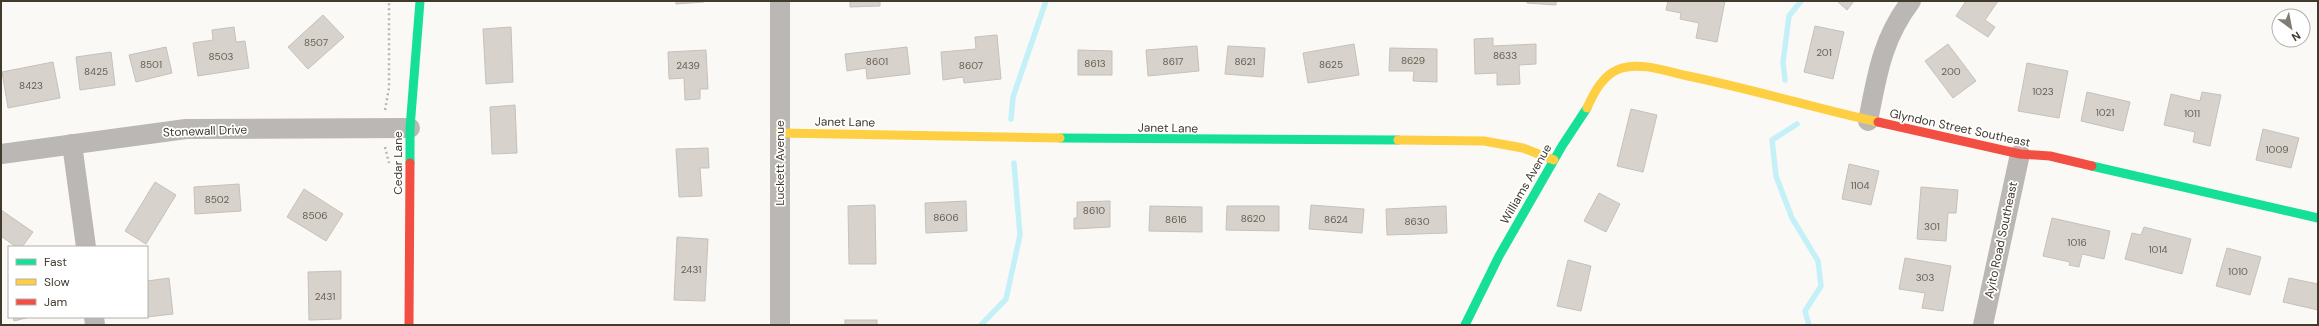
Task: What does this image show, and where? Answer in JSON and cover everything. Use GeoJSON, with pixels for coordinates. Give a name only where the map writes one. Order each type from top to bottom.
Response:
{"type":"FeatureCollection","features":[{"type":"Feature","properties":{"kind":"street","name":"Cedar Lane"},"geometry":{"type":"LineString","coordinates":[[409,325],[410,128],[420,1]]}},
{"type":"Feature","properties":{"kind":"street","name":"Luckett Avenue"},"geometry":{"type":"LineString","coordinates":[[780,1],[780,325]]}},
{"type":"Feature","properties":{"kind":"street"},"geometry":{"type":"LineString","coordinates":[[1868,120],[1881,56],[1891,30],[1911,1]]}},
{"type":"Feature","properties":{"kind":"street","name":"Glyndon Street Southeast"},"geometry":{"type":"LineString","coordinates":[[1622,68],[1636,66],[1651,68],[1745,88],[1868,120],[2020,154],[2050,156],[2318,218]]}},
{"type":"Feature","properties":{"kind":"street","name":"Williams Avenue"},"geometry":{"type":"LineString","coordinates":[[1465,325],[1499,256],[1554,160],[1583,116],[1596,88],[1613,72],[1622,68]]}},
{"type":"Feature","properties":{"kind":"street","name":"Stonewall Drive"},"geometry":{"type":"LineString","coordinates":[[1,154],[186,129],[410,128]]}},
{"type":"Feature","properties":{"kind":"street","name":"Janet Lane"},"geometry":{"type":"LineString","coordinates":[[780,132],[1039,138],[1484,141],[1523,148],[1554,160]]}},
{"type":"Feature","properties":{"kind":"street"},"geometry":{"type":"LineString","coordinates":[[72,144],[86,246]]}},
{"type":"Feature","properties":{"kind":"street","name":"Ayito Road Southeast"},"geometry":{"type":"LineString","coordinates":[[1983,325],[2020,154]]}},
{"type":"Feature","properties":{"kind":"path"},"geometry":{"type":"LineString","coordinates":[[389,1],[389,88],[385,103],[385,153],[390,165]]}},
{"type":"Feature","properties":{"kind":"building"},"geometry":{"type":"Polygon","coordinates":[[[676,1],[704,1],[704,2],[676,4],[676,1]]]}},
{"type":"Feature","properties":{"kind":"building"},"geometry":{"type":"Polygon","coordinates":[[[850,1],[880,1],[880,6],[850,7],[850,1]]]}},
{"type":"Feature","properties":{"kind":"building"},"geometry":{"type":"Polygon","coordinates":[[[1527,1],[1556,1],[1556,5],[1527,3],[1527,1]]]}},
{"type":"Feature","properties":{"kind":"building"},"geometry":{"type":"Polygon","coordinates":[[[1668,1],[1725,1],[1717,42],[1696,38],[1699,23],[1680,19],[1681,13],[1666,10],[1668,1]]]}},
{"type":"Feature","properties":{"kind":"building"},"geometry":{"type":"Polygon","coordinates":[[[1837,1],[1854,1],[1847,10],[1837,1]]]}},
{"type":"Feature","properties":{"kind":"building"},"geometry":{"type":"Polygon","coordinates":[[[1966,1],[1998,1],[1985,20],[1995,27],[1988,37],[1956,16],[1966,1]]]}},
{"type":"Feature","properties":{"kind":"building"},"geometry":{"type":"Polygon","coordinates":[[[323,15],[344,37],[308,69],[288,47],[323,15]]]}},
{"type":"Feature","properties":{"kind":"building"},"geometry":{"type":"Polygon","coordinates":[[[1815,26],[1844,32],[1833,79],[1804,72],[1815,26]]]}},
{"type":"Feature","properties":{"kind":"building"},"geometry":{"type":"Polygon","coordinates":[[[234,27],[236,42],[245,41],[249,68],[198,76],[193,43],[213,40],[212,30],[234,27]]]}},
{"type":"Feature","properties":{"kind":"building"},"geometry":{"type":"Polygon","coordinates":[[[511,27],[513,82],[486,84],[483,29],[511,27]]]}},
{"type":"Feature","properties":{"kind":"building"},"geometry":{"type":"Polygon","coordinates":[[[997,35],[1001,79],[964,83],[963,77],[943,80],[941,52],[976,49],[975,37],[997,35]]]}},
{"type":"Feature","properties":{"kind":"building"},"geometry":{"type":"Polygon","coordinates":[[[1493,38],[1493,46],[1536,44],[1536,64],[1519,65],[1520,84],[1497,85],[1497,73],[1475,74],[1474,39],[1493,38]]]}},
{"type":"Feature","properties":{"kind":"building"},"geometry":{"type":"Polygon","coordinates":[[[1354,44],[1359,75],[1308,83],[1303,53],[1354,44]]]}},
{"type":"Feature","properties":{"kind":"building"},"geometry":{"type":"Polygon","coordinates":[[[1948,44],[1976,81],[1953,98],[1925,61],[1948,44]]]}},
{"type":"Feature","properties":{"kind":"building"},"geometry":{"type":"Polygon","coordinates":[[[1197,46],[1199,71],[1148,76],[1146,50],[1197,46]]]}},
{"type":"Feature","properties":{"kind":"building"},"geometry":{"type":"Polygon","coordinates":[[[1228,46],[1265,48],[1263,77],[1225,74],[1228,46]]]}},
{"type":"Feature","properties":{"kind":"building"},"geometry":{"type":"Polygon","coordinates":[[[166,47],[172,73],[136,82],[129,55],[166,47]]]}},
{"type":"Feature","properties":{"kind":"building"},"geometry":{"type":"Polygon","coordinates":[[[907,47],[910,74],[867,79],[866,68],[847,71],[845,54],[907,47]]]}},
{"type":"Feature","properties":{"kind":"building"},"geometry":{"type":"Polygon","coordinates":[[[1390,48],[1437,49],[1437,82],[1413,81],[1414,71],[1389,71],[1390,48]]]}},
{"type":"Feature","properties":{"kind":"building"},"geometry":{"type":"Polygon","coordinates":[[[706,50],[708,89],[700,89],[700,99],[685,100],[684,78],[669,79],[668,52],[706,50]]]}},
{"type":"Feature","properties":{"kind":"building"},"geometry":{"type":"Polygon","coordinates":[[[1078,50],[1112,51],[1112,75],[1078,75],[1078,50]]]}},
{"type":"Feature","properties":{"kind":"building"},"geometry":{"type":"Polygon","coordinates":[[[111,52],[115,85],[80,90],[76,57],[111,52]]]}},
{"type":"Feature","properties":{"kind":"building"},"geometry":{"type":"Polygon","coordinates":[[[53,62],[60,98],[8,108],[2,72],[53,62]]]}},
{"type":"Feature","properties":{"kind":"building"},"geometry":{"type":"Polygon","coordinates":[[[2027,63],[2068,71],[2059,118],[2018,111],[2027,63]]]}},
{"type":"Feature","properties":{"kind":"building"},"geometry":{"type":"Polygon","coordinates":[[[2087,92],[2130,102],[2123,131],[2081,121],[2087,92]]]}},
{"type":"Feature","properties":{"kind":"building"},"geometry":{"type":"Polygon","coordinates":[[[2202,92],[2221,95],[2210,146],[2193,142],[2195,132],[2164,125],[2171,94],[2200,101],[2202,92]]]}},
{"type":"Feature","properties":{"kind":"building"},"geometry":{"type":"Polygon","coordinates":[[[515,105],[517,153],[492,154],[490,107],[515,105]]]}},
{"type":"Feature","properties":{"kind":"building"},"geometry":{"type":"Polygon","coordinates":[[[1631,109],[1657,115],[1643,172],[1617,166],[1631,109]]]}},
{"type":"Feature","properties":{"kind":"building"},"geometry":{"type":"Polygon","coordinates":[[[2263,129],[2299,138],[2291,168],[2256,160],[2263,129]]]}},
{"type":"Feature","properties":{"kind":"building"},"geometry":{"type":"Polygon","coordinates":[[[708,148],[709,168],[700,168],[702,196],[679,197],[676,149],[708,148]]]}},
{"type":"Feature","properties":{"kind":"building"},"geometry":{"type":"Polygon","coordinates":[[[1849,164],[1879,171],[1871,205],[1842,199],[1849,164]]]}},
{"type":"Feature","properties":{"kind":"building"},"geometry":{"type":"Polygon","coordinates":[[[155,182],[176,195],[146,244],[125,231],[155,182]]]}},
{"type":"Feature","properties":{"kind":"building"},"geometry":{"type":"Polygon","coordinates":[[[239,184],[241,211],[195,214],[194,187],[239,184]]]}},
{"type":"Feature","properties":{"kind":"building"},"geometry":{"type":"Polygon","coordinates":[[[1921,187],[1958,190],[1956,213],[1948,213],[1946,241],[1917,239],[1921,187]]]}},
{"type":"Feature","properties":{"kind":"building"},"geometry":{"type":"Polygon","coordinates":[[[304,189],[343,214],[326,241],[287,217],[304,189]]]}},
{"type":"Feature","properties":{"kind":"building"},"geometry":{"type":"Polygon","coordinates":[[[1599,193],[1620,204],[1606,232],[1584,221],[1599,193]]]}},
{"type":"Feature","properties":{"kind":"building"},"geometry":{"type":"Polygon","coordinates":[[[966,201],[967,231],[926,233],[925,203],[966,201]]]}},
{"type":"Feature","properties":{"kind":"building"},"geometry":{"type":"Polygon","coordinates":[[[1110,201],[1110,227],[1074,229],[1074,218],[1077,218],[1077,202],[1110,201]]]}},
{"type":"Feature","properties":{"kind":"building"},"geometry":{"type":"Polygon","coordinates":[[[875,205],[876,264],[849,264],[848,206],[875,205]]]}},
{"type":"Feature","properties":{"kind":"building"},"geometry":{"type":"Polygon","coordinates":[[[1311,205],[1364,209],[1362,233],[1309,229],[1311,205]]]}},
{"type":"Feature","properties":{"kind":"building"},"geometry":{"type":"Polygon","coordinates":[[[1150,206],[1202,207],[1202,232],[1149,231],[1150,206]]]}},
{"type":"Feature","properties":{"kind":"building"},"geometry":{"type":"Polygon","coordinates":[[[1227,206],[1279,206],[1279,231],[1226,230],[1227,206]]]}},
{"type":"Feature","properties":{"kind":"building"},"geometry":{"type":"Polygon","coordinates":[[[1446,206],[1447,233],[1387,235],[1386,209],[1446,206]]]}},
{"type":"Feature","properties":{"kind":"building"},"geometry":{"type":"Polygon","coordinates":[[[1,210],[33,232],[23,246],[15,246],[1,236],[1,210]]]}},
{"type":"Feature","properties":{"kind":"building"},"geometry":{"type":"Polygon","coordinates":[[[2052,218],[2110,231],[2104,259],[2082,254],[2079,267],[2069,265],[2070,262],[2043,256],[2052,218]]]}},
{"type":"Feature","properties":{"kind":"building"},"geometry":{"type":"Polygon","coordinates":[[[2144,227],[2191,239],[2182,274],[2125,259],[2132,233],[2141,235],[2144,227]]]}},
{"type":"Feature","properties":{"kind":"building"},"geometry":{"type":"Polygon","coordinates":[[[677,237],[708,239],[705,301],[674,300],[677,237]]]}},
{"type":"Feature","properties":{"kind":"building"},"geometry":{"type":"Polygon","coordinates":[[[2227,248],[2261,257],[2250,295],[2216,286],[2227,248]]]}},
{"type":"Feature","properties":{"kind":"building"},"geometry":{"type":"Polygon","coordinates":[[[1905,258],[1951,266],[1943,311],[1922,308],[1925,293],[1899,289],[1905,258]]]}},
{"type":"Feature","properties":{"kind":"building"},"geometry":{"type":"Polygon","coordinates":[[[1568,260],[1591,266],[1581,311],[1557,306],[1568,260]]]}},
{"type":"Feature","properties":{"kind":"building"},"geometry":{"type":"Polygon","coordinates":[[[341,271],[341,319],[309,320],[308,272],[341,271]]]}},
{"type":"Feature","properties":{"kind":"building"},"geometry":{"type":"Polygon","coordinates":[[[169,278],[173,314],[148,317],[148,281],[169,278]]]}},
{"type":"Feature","properties":{"kind":"building"},"geometry":{"type":"Polygon","coordinates":[[[2289,278],[2318,284],[2318,310],[2283,302],[2289,278]]]}},
{"type":"Feature","properties":{"kind":"building"},"geometry":{"type":"Polygon","coordinates":[[[13,318],[26,318],[14,321],[13,318]]]}},
{"type":"Feature","properties":{"kind":"building"},"geometry":{"type":"Polygon","coordinates":[[[845,320],[877,320],[877,325],[845,325],[845,320]]]}},
{"type":"Feature","properties":{"kind":"waterway"},"geometry":{"type":"LineString","coordinates":[[1011,119],[1013,97],[1046,1]]}},
{"type":"Feature","properties":{"kind":"waterway"},"geometry":{"type":"LineString","coordinates":[[1785,80],[1783,62],[1789,16],[1801,1]]}},
{"type":"Feature","properties":{"kind":"waterway"},"geometry":{"type":"LineString","coordinates":[[1797,124],[1772,140],[1776,176],[1792,218],[1818,261],[1821,286],[1805,311],[1809,325]]}},
{"type":"Feature","properties":{"kind":"waterway"},"geometry":{"type":"LineString","coordinates":[[981,325],[1006,299],[1020,235],[1014,163]]}},
{"type":"Feature","properties":{"kind":"traffic: fast"},"geometry":{"type":"LineString","coordinates":[[410,163],[410,128],[420,1]]}},
{"type":"Feature","properties":{"kind":"traffic: fast"},"geometry":{"type":"LineString","coordinates":[[1465,325],[1499,256],[1562,146],[1587,108]]}},
{"type":"Feature","properties":{"kind":"traffic: fast"},"geometry":{"type":"LineString","coordinates":[[1060,138],[1398,140]]}},
{"type":"Feature","properties":{"kind":"traffic: fast"},"geometry":{"type":"LineString","coordinates":[[2092,166],[2318,218]]}},
{"type":"Feature","properties":{"kind":"traffic: slow"},"geometry":{"type":"LineString","coordinates":[[1587,108],[1600,84],[1610,74],[1622,68],[1638,66],[1655,68],[1712,81],[1878,122]]}},
{"type":"Feature","properties":{"kind":"traffic: slow"},"geometry":{"type":"LineString","coordinates":[[780,133],[1060,138]]}},
{"type":"Feature","properties":{"kind":"traffic: slow"},"geometry":{"type":"LineString","coordinates":[[1398,140],[1484,141],[1523,148],[1554,160]]}},
{"type":"Feature","properties":{"kind":"traffic: jam"},"geometry":{"type":"LineString","coordinates":[[1878,122],[2020,154],[2050,156],[2092,166]]}},
{"type":"Feature","properties":{"kind":"traffic: jam"},"geometry":{"type":"LineString","coordinates":[[409,325],[410,163]]}}]}
